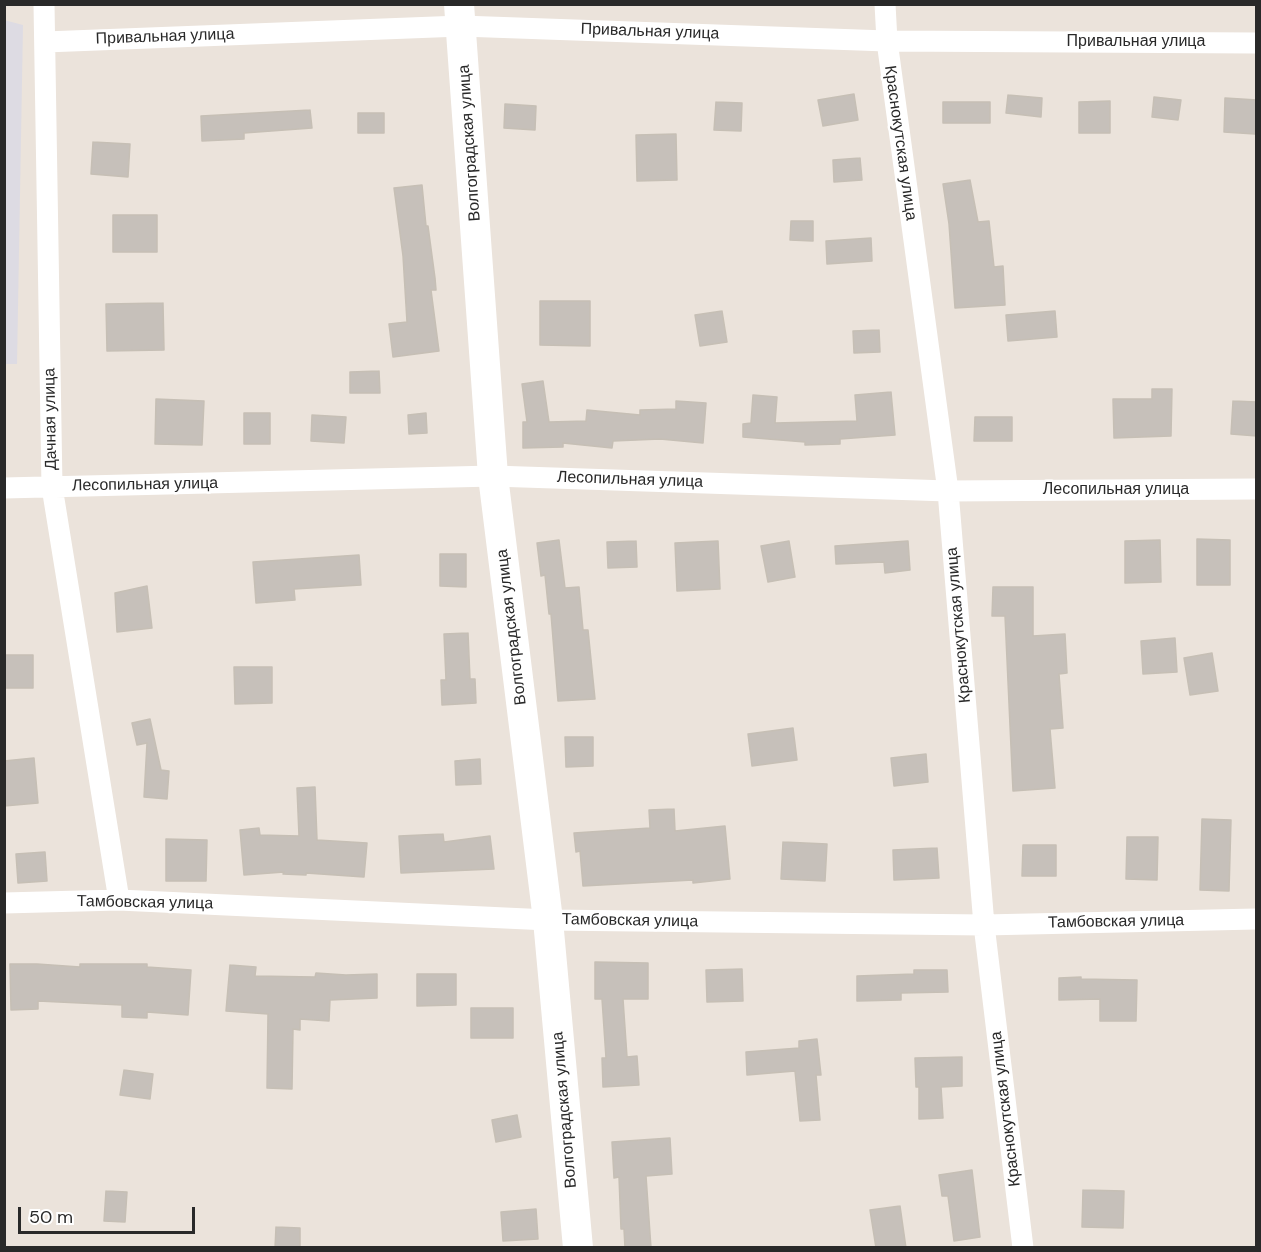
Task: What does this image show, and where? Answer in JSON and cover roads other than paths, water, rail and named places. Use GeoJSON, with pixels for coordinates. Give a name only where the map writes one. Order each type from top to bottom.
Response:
{"type":"FeatureCollection","features":[{"type":"Feature","properties":{"kind":"street","name":"Дачная улица"},"geometry":{"type":"LineString","coordinates":[[44,4],[52,487],[119,900]]}},
{"type":"Feature","properties":{"kind":"street","name":"Краснокутская улица"},"geometry":{"type":"LineString","coordinates":[[885,4],[886,41],[948,491],[984,925],[1023,1248]]}},
{"type":"Feature","properties":{"kind":"street","name":"Привальная улица"},"geometry":{"type":"LineString","coordinates":[[45,42],[460,15],[886,41],[1257,43]]}},
{"type":"Feature","properties":{"kind":"street","name":"Волгоградская улица"},"geometry":{"type":"LineString","coordinates":[[460,15],[494,476],[548,920],[578,1248]]}},
{"type":"Feature","properties":{"kind":"street","name":"Лесопильная улица"},"geometry":{"type":"LineString","coordinates":[[4,488],[494,476],[948,491],[1257,489]]}},
{"type":"Feature","properties":{"kind":"street","name":"Тамбовская улица"},"geometry":{"type":"LineString","coordinates":[[4,903],[119,900],[548,920],[984,925],[1257,919]]}}]}
